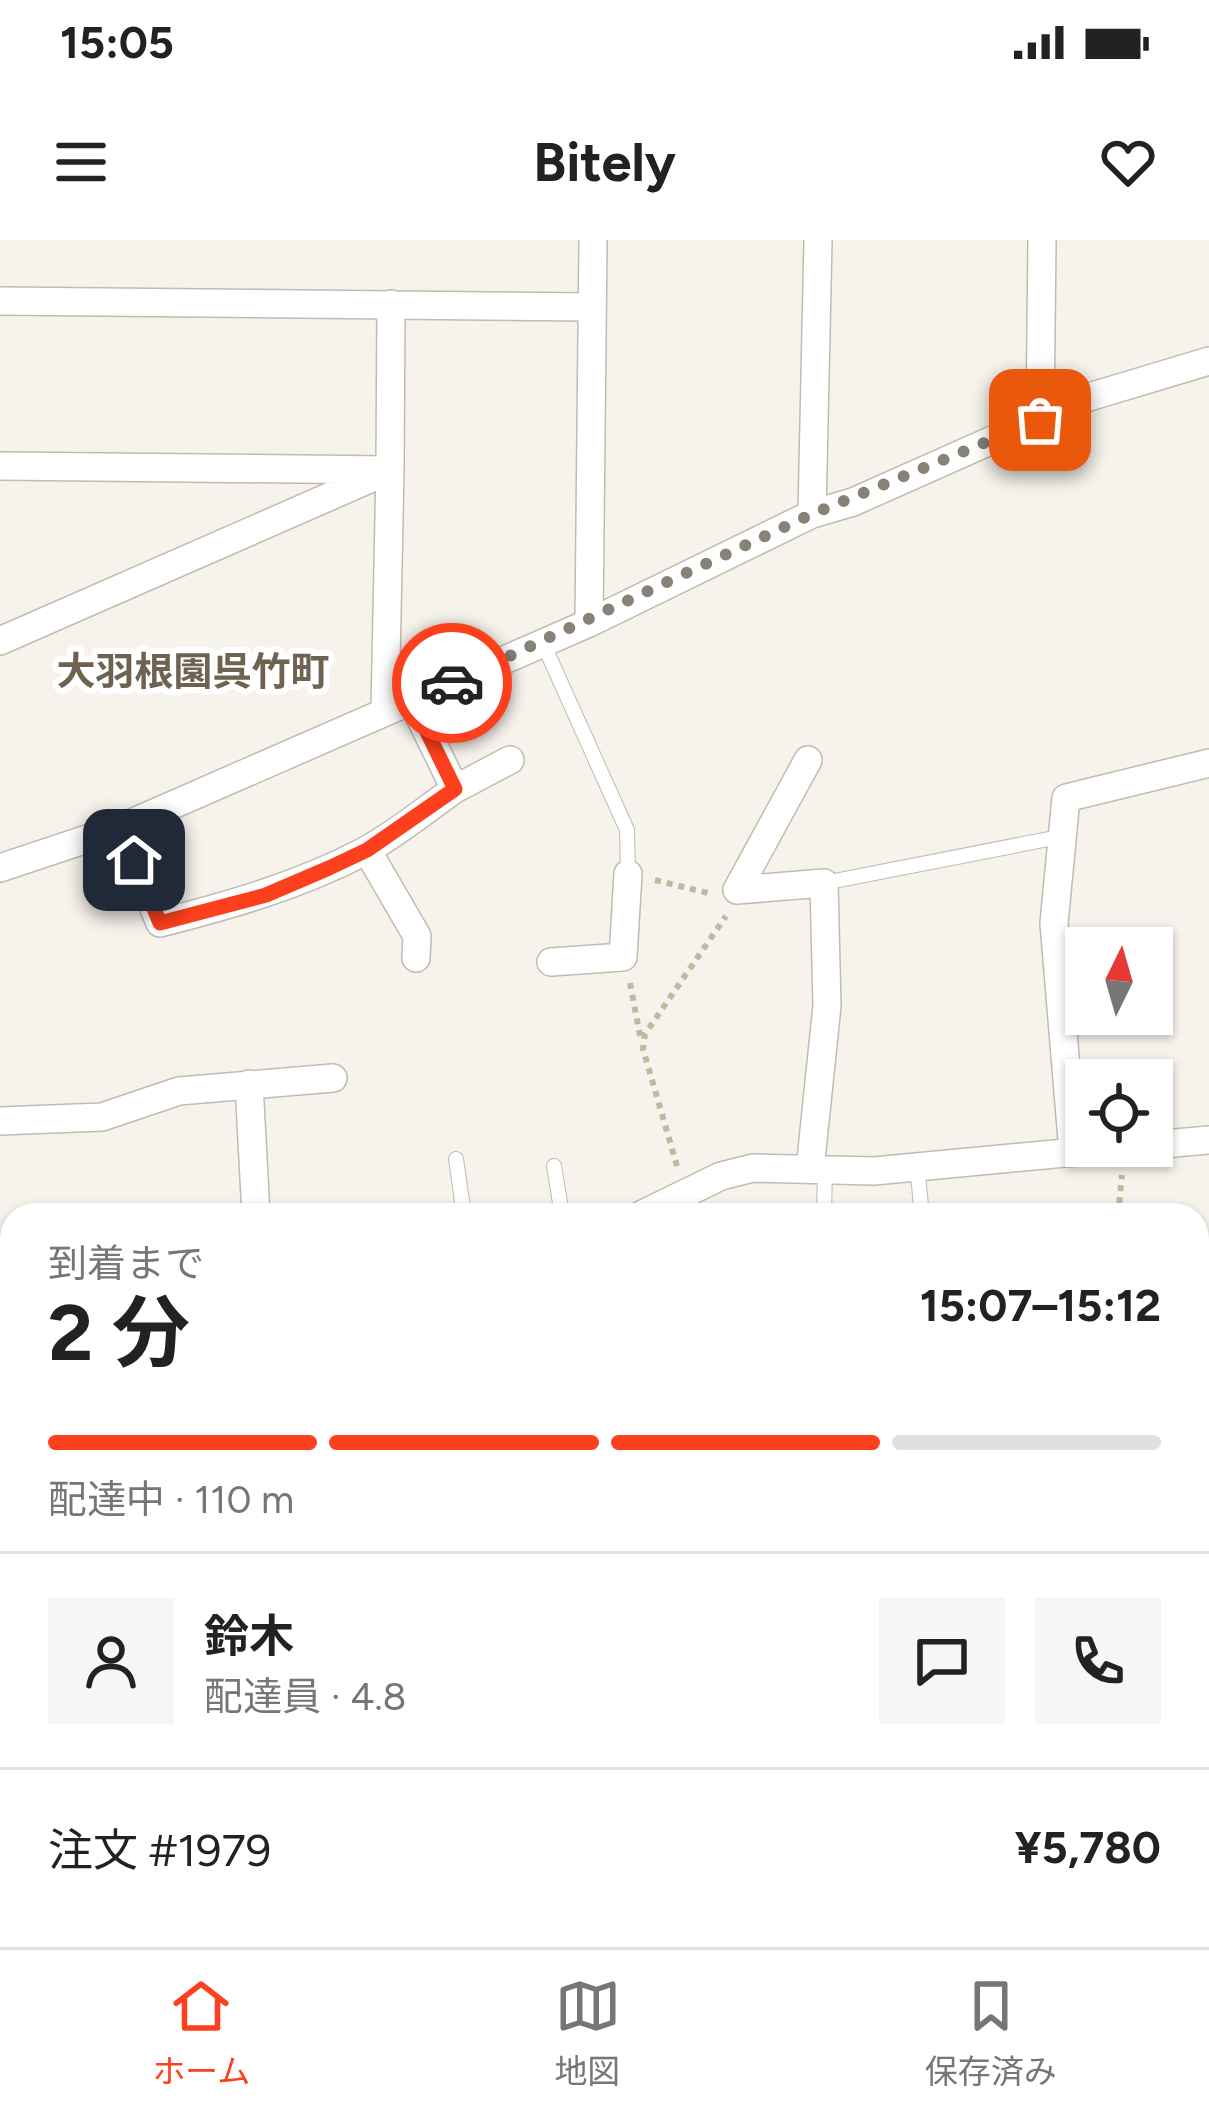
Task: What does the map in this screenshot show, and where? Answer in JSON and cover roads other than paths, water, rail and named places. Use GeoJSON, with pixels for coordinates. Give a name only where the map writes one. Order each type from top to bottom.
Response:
{"type":"FeatureCollection","features":[{"type":"Feature","properties":{"kind":"street"},"geometry":{"type":"LineString","coordinates":[[589,622],[593,240]]}},
{"type":"Feature","properties":{"kind":"street"},"geometry":{"type":"LineString","coordinates":[[812,514],[818,240]]}},
{"type":"Feature","properties":{"kind":"street"},"geometry":{"type":"LineString","coordinates":[[1040,420],[1042,240]]}},
{"type":"Feature","properties":{"kind":"street"},"geometry":{"type":"LineString","coordinates":[[0,302],[592,307]]}},
{"type":"Feature","properties":{"kind":"street"},"geometry":{"type":"LineString","coordinates":[[391,304],[390,470],[398,706],[455,789]]}},
{"type":"Feature","properties":{"kind":"street"},"geometry":{"type":"LineString","coordinates":[[0,868],[121,828],[543,643],[812,514],[1089,397],[1209,361]]}},
{"type":"Feature","properties":{"kind":"street"},"geometry":{"type":"LineString","coordinates":[[0,466],[390,470]]}},
{"type":"Feature","properties":{"kind":"street"},"geometry":{"type":"LineString","coordinates":[[0,641],[390,470]]}},
{"type":"Feature","properties":{"kind":"street"},"geometry":{"type":"LineString","coordinates":[[121,828],[160,923],[266,895],[367,850],[455,789],[510,760]]}},
{"type":"Feature","properties":{"kind":"street"},"geometry":{"type":"LineString","coordinates":[[808,760],[737,890],[824,883],[827,1006],[818,1170]]}},
{"type":"Feature","properties":{"kind":"street"},"geometry":{"type":"LineString","coordinates":[[1065,1059],[1054,923],[1066,798],[1209,763]]}},
{"type":"Feature","properties":{"kind":"street"},"geometry":{"type":"LineString","coordinates":[[367,850],[418,936],[416,958]]}},
{"type":"Feature","properties":{"kind":"street"},"geometry":{"type":"LineString","coordinates":[[551,962],[623,957],[628,874]]}},
{"type":"Feature","properties":{"kind":"street"},"geometry":{"type":"LineString","coordinates":[[0,1121],[121,1114],[179,1091],[333,1078]]}},
{"type":"Feature","properties":{"kind":"street"},"geometry":{"type":"LineString","coordinates":[[249,1084],[255,1203]]}},
{"type":"Feature","properties":{"kind":"street"},"geometry":{"type":"LineString","coordinates":[[1173,1143],[1209,1140]]}},
{"type":"Feature","properties":{"kind":"street"},"geometry":{"type":"LineString","coordinates":[[665,1203],[735,1170],[917,1166],[1065,1153]]}},
{"type":"Feature","properties":{"kind":"lane"},"geometry":{"type":"LineString","coordinates":[[543,643],[627,830],[628,874]]}},
{"type":"Feature","properties":{"kind":"lane"},"geometry":{"type":"LineString","coordinates":[[824,883],[1059,837]]}},
{"type":"Feature","properties":{"kind":"lane"},"geometry":{"type":"LineString","coordinates":[[456,1159],[462,1203]]}},
{"type":"Feature","properties":{"kind":"lane"},"geometry":{"type":"LineString","coordinates":[[554,1166],[560,1203]]}},
{"type":"Feature","properties":{"kind":"lane"},"geometry":{"type":"LineString","coordinates":[[917,1166],[921,1203]]}},
{"type":"Feature","properties":{"kind":"lane"},"geometry":{"type":"LineString","coordinates":[[818,1170],[822,1203]]}},
{"type":"Feature","properties":{"kind":"district","name":"大羽根園呉竹町"},"geometry":{"type":"Point","coordinates":[193,671]}}]}
